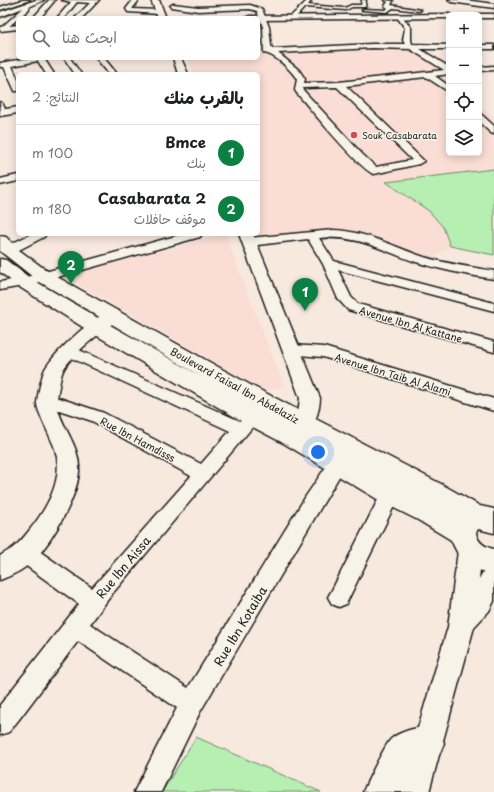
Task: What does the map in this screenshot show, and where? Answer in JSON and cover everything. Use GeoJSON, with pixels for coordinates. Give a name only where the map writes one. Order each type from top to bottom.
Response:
{"type":"FeatureCollection","features":[{"type":"Feature","properties":{"kind":"main road","name":"Boulevard Faisal Ibn Abdelaziz"},"geometry":{"type":"LineString","coordinates":[[3,252],[34,279],[105,321],[246,393],[298,430],[338,463],[391,494],[427,512],[482,529]]}},
{"type":"Feature","properties":{"kind":"main road","name":"Boulevard Faisal Ibn Abdelaziz"},"geometry":{"type":"LineString","coordinates":[[105,321],[247,423],[298,430],[434,493],[482,529]]}},
{"type":"Feature","properties":{"kind":"main road"},"geometry":{"type":"LineString","coordinates":[[381,792],[403,751],[414,745],[427,743]]}},
{"type":"Feature","properties":{"kind":"street"},"geometry":{"type":"LineString","coordinates":[[38,16],[52,0]]}},
{"type":"Feature","properties":{"kind":"street"},"geometry":{"type":"LineString","coordinates":[[65,0],[95,0]]}},
{"type":"Feature","properties":{"kind":"street"},"geometry":{"type":"LineString","coordinates":[[62,16],[76,0]]}},
{"type":"Feature","properties":{"kind":"street"},"geometry":{"type":"LineString","coordinates":[[80,16],[95,0]]}},
{"type":"Feature","properties":{"kind":"street"},"geometry":{"type":"LineString","coordinates":[[136,0],[129,9],[130,11],[160,15],[155,0]]}},
{"type":"Feature","properties":{"kind":"street"},"geometry":{"type":"LineString","coordinates":[[292,18],[309,2],[308,0]]}},
{"type":"Feature","properties":{"kind":"street"},"geometry":{"type":"LineString","coordinates":[[304,6],[346,9],[351,6],[363,6],[364,0]]}},
{"type":"Feature","properties":{"kind":"street"},"geometry":{"type":"LineString","coordinates":[[376,14],[372,8],[385,0],[391,2],[386,6],[420,13],[446,16]]}},
{"type":"Feature","properties":{"kind":"street"},"geometry":{"type":"LineString","coordinates":[[451,0],[494,6]]}},
{"type":"Feature","properties":{"kind":"street"},"geometry":{"type":"LineString","coordinates":[[0,9],[40,1]]}},
{"type":"Feature","properties":{"kind":"street"},"geometry":{"type":"LineString","coordinates":[[0,15],[29,2]]}},
{"type":"Feature","properties":{"kind":"street"},"geometry":{"type":"LineString","coordinates":[[2,29],[29,2]]}},
{"type":"Feature","properties":{"kind":"street"},"geometry":{"type":"LineString","coordinates":[[458,8],[466,2]]}},
{"type":"Feature","properties":{"kind":"street"},"geometry":{"type":"LineString","coordinates":[[420,4],[420,13]]}},
{"type":"Feature","properties":{"kind":"street"},"geometry":{"type":"LineString","coordinates":[[173,6],[194,9],[250,7],[260,10],[266,27],[267,47],[296,72],[301,79],[299,90],[358,156],[374,171],[419,161],[339,84]]}},
{"type":"Feature","properties":{"kind":"street"},"geometry":{"type":"LineString","coordinates":[[364,10],[376,14],[389,11],[392,7]]}},
{"type":"Feature","properties":{"kind":"street"},"geometry":{"type":"LineString","coordinates":[[260,18],[376,14],[400,17],[420,13]]}},
{"type":"Feature","properties":{"kind":"street"},"geometry":{"type":"LineString","coordinates":[[482,16],[494,16]]}},
{"type":"Feature","properties":{"kind":"street"},"geometry":{"type":"LineString","coordinates":[[400,17],[408,28],[407,40],[412,46],[446,69]]}},
{"type":"Feature","properties":{"kind":"street"},"geometry":{"type":"LineString","coordinates":[[2,29],[16,26]]}},
{"type":"Feature","properties":{"kind":"street"},"geometry":{"type":"LineString","coordinates":[[260,52],[372,46],[446,47]]}},
{"type":"Feature","properties":{"kind":"street"},"geometry":{"type":"LineString","coordinates":[[482,47],[494,47]]}},
{"type":"Feature","properties":{"kind":"street"},"geometry":{"type":"LineString","coordinates":[[16,85],[4,64],[30,60]]}},
{"type":"Feature","properties":{"kind":"street"},"geometry":{"type":"LineString","coordinates":[[44,60],[49,72]]}},
{"type":"Feature","properties":{"kind":"street"},"geometry":{"type":"LineString","coordinates":[[68,60],[77,72]]}},
{"type":"Feature","properties":{"kind":"street"},"geometry":{"type":"LineString","coordinates":[[102,60],[111,72]]}},
{"type":"Feature","properties":{"kind":"street"},"geometry":{"type":"LineString","coordinates":[[178,60],[182,72]]}},
{"type":"Feature","properties":{"kind":"street"},"geometry":{"type":"LineString","coordinates":[[482,69],[494,68]]}},
{"type":"Feature","properties":{"kind":"street"},"geometry":{"type":"LineString","coordinates":[[300,86],[339,84],[429,75],[446,72]]}},
{"type":"Feature","properties":{"kind":"street"},"geometry":{"type":"LineString","coordinates":[[429,75],[446,88]]}},
{"type":"Feature","properties":{"kind":"street"},"geometry":{"type":"LineString","coordinates":[[1,110],[16,110]]}},
{"type":"Feature","properties":{"kind":"street"},"geometry":{"type":"LineString","coordinates":[[482,120],[494,131]]}},
{"type":"Feature","properties":{"kind":"street"},"geometry":{"type":"LineString","coordinates":[[0,182],[16,178]]}},
{"type":"Feature","properties":{"kind":"street"},"geometry":{"type":"LineString","coordinates":[[298,430],[309,414],[311,406],[310,398],[248,238],[330,234],[350,235],[377,242],[433,263],[494,275]]}},
{"type":"Feature","properties":{"kind":"street"},"geometry":{"type":"LineString","coordinates":[[3,252],[36,236]]}},
{"type":"Feature","properties":{"kind":"street"},"geometry":{"type":"LineString","coordinates":[[0,286],[34,279],[189,236]]}},
{"type":"Feature","properties":{"kind":"street","name":"Avenue Ibn Al Kattane"},"geometry":{"type":"LineString","coordinates":[[312,236],[329,264],[345,299],[353,307],[494,347]]}},
{"type":"Feature","properties":{"kind":"street"},"geometry":{"type":"LineString","coordinates":[[329,264],[494,307]]}},
{"type":"Feature","properties":{"kind":"street"},"geometry":{"type":"LineString","coordinates":[[0,569],[25,553],[43,532],[58,507],[67,482],[69,466],[66,450],[47,405],[53,371],[70,351],[105,321]]}},
{"type":"Feature","properties":{"kind":"street","name":"Avenue Ibn Taib Al Alami"},"geometry":{"type":"LineString","coordinates":[[291,350],[324,352],[494,405]]}},
{"type":"Feature","properties":{"kind":"street"},"geometry":{"type":"LineString","coordinates":[[70,351],[247,423]]}},
{"type":"Feature","properties":{"kind":"street","name":"Rue Ibn Hamdisss"},"geometry":{"type":"LineString","coordinates":[[47,405],[59,404],[98,417],[203,474]]}},
{"type":"Feature","properties":{"kind":"street","name":"Rue Ibn Aissa"},"geometry":{"type":"LineString","coordinates":[[0,723],[128,560],[247,423]]}},
{"type":"Feature","properties":{"kind":"street","name":"Rue Ibn Kotaiba"},"geometry":{"type":"LineString","coordinates":[[147,792],[192,704],[338,463]]}},
{"type":"Feature","properties":{"kind":"street"},"geometry":{"type":"LineString","coordinates":[[339,597],[391,494]]}},
{"type":"Feature","properties":{"kind":"street"},"geometry":{"type":"LineString","coordinates":[[414,792],[462,621],[482,529]]}},
{"type":"Feature","properties":{"kind":"street"},"geometry":{"type":"LineString","coordinates":[[25,553],[94,602]]}},
{"type":"Feature","properties":{"kind":"street"},"geometry":{"type":"LineString","coordinates":[[462,621],[480,602],[494,576]]}},
{"type":"Feature","properties":{"kind":"street"},"geometry":{"type":"LineString","coordinates":[[76,627],[192,704]]}},
{"type":"Feature","properties":{"kind":"shaded area","name":"Souk Casabarata"},"geometry":{"type":"Polygon","coordinates":[[[376,47],[417,48],[446,66],[446,76],[444,76],[446,78],[446,156],[482,156],[482,107],[494,117],[494,169],[387,182],[429,211],[443,227],[450,246],[432,259],[356,232],[326,230],[261,238],[260,72],[193,72],[189,60],[260,60],[260,54],[376,47]]]}},
{"type":"Feature","properties":{"kind":"shaded area"},"geometry":{"type":"Polygon","coordinates":[[[217,236],[226,236],[284,386],[266,391],[64,276],[217,236]]]}},
{"type":"Feature","properties":{"kind":"green space"},"geometry":{"type":"Polygon","coordinates":[[[494,169],[494,255],[450,246],[443,227],[429,211],[386,182],[494,169]]]}},
{"type":"Feature","properties":{"kind":"green space"},"geometry":{"type":"Polygon","coordinates":[[[196,737],[321,792],[162,792],[196,737]]]}},
{"type":"Feature","properties":{"kind":"place","name":"Souk Casabarata"},"geometry":{"type":"Point","coordinates":[354,135]}},
{"type":"Feature","properties":{"kind":"place","name":"Casabarata 2"},"geometry":{"type":"Point","coordinates":[71,284]}},
{"type":"Feature","properties":{"kind":"place","name":"Bmce"},"geometry":{"type":"Point","coordinates":[305,311]}}]}
